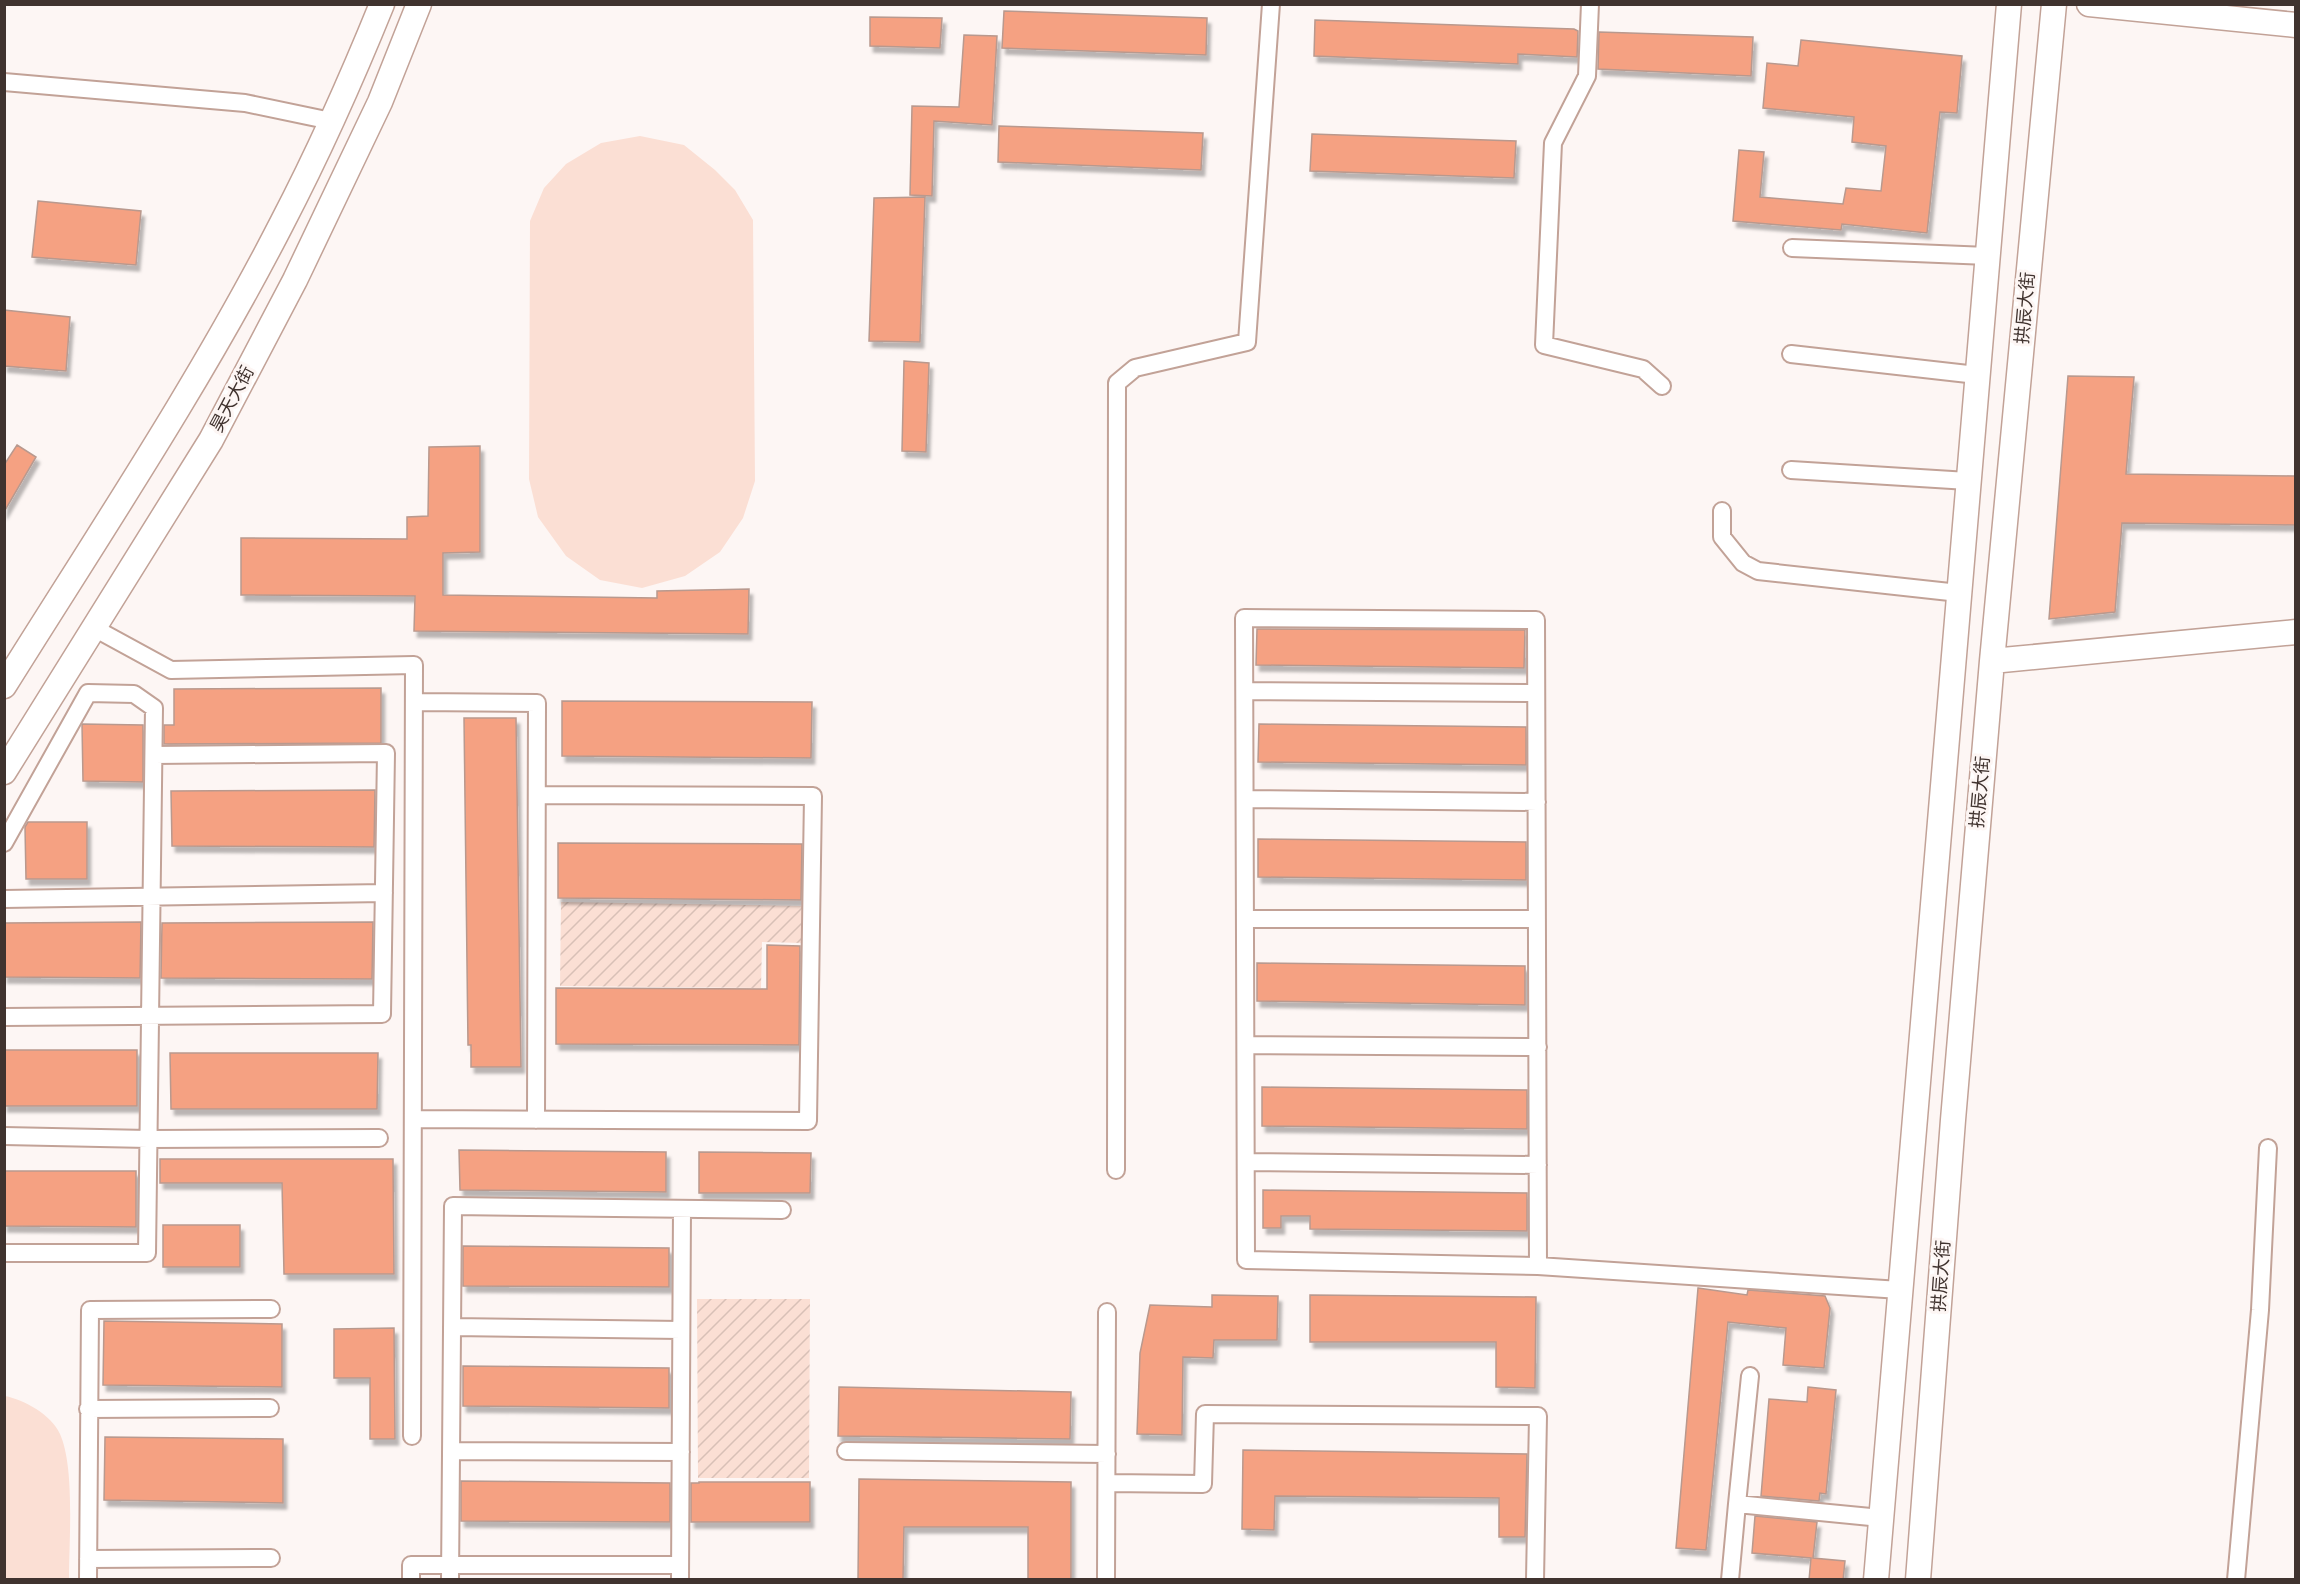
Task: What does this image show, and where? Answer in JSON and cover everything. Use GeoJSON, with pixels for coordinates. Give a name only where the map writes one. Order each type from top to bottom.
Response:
{"type":"FeatureCollection","features":[{"type":"Feature","properties":{"kind":"street"},"geometry":{"type":"LineString","coordinates":[[4,686],[184,398],[282,223],[331,121],[382,4]]}},
{"type":"Feature","properties":{"kind":"street","name":"昊天大街"},"geometry":{"type":"LineString","coordinates":[[4,772],[211,440],[295,280],[380,102],[419,4]]}},
{"type":"Feature","properties":{"kind":"street"},"geometry":{"type":"LineString","coordinates":[[1116,1170],[1117,383],[1135,368],[1247,342],[1271,4]]}},
{"type":"Feature","properties":{"kind":"street"},"geometry":{"type":"LineString","coordinates":[[1590,4],[1587,76],[1553,143],[1544,345],[1643,369],[1662,386]]}},
{"type":"Feature","properties":{"kind":"street","name":"拱辰大街"},"geometry":{"type":"LineString","coordinates":[[1876,1580],[2009,4]]}},
{"type":"Feature","properties":{"kind":"street","name":"拱辰大街"},"geometry":{"type":"LineString","coordinates":[[1918,1580],[1953,1120],[1992,661],[2054,4]]}},
{"type":"Feature","properties":{"kind":"street"},"geometry":{"type":"LineString","coordinates":[[2089,4],[2295,25]]}},
{"type":"Feature","properties":{"kind":"street"},"geometry":{"type":"LineString","coordinates":[[4,82],[245,103],[331,121]]}},
{"type":"Feature","properties":{"kind":"street"},"geometry":{"type":"LineString","coordinates":[[1792,248],[1988,256]]}},
{"type":"Feature","properties":{"kind":"street"},"geometry":{"type":"LineString","coordinates":[[1791,354],[1977,375]]}},
{"type":"Feature","properties":{"kind":"street"},"geometry":{"type":"LineString","coordinates":[[1791,470],[1968,481]]}},
{"type":"Feature","properties":{"kind":"street"},"geometry":{"type":"LineString","coordinates":[[1722,511],[1722,537],[1743,563],[1758,571],[1959,593]]}},
{"type":"Feature","properties":{"kind":"street"},"geometry":{"type":"LineString","coordinates":[[1538,1266],[1536,620],[1244,618],[1246,1260],[1538,1266],[1900,1290]]}},
{"type":"Feature","properties":{"kind":"street"},"geometry":{"type":"LineString","coordinates":[[94,628],[171,670],[414,665],[412,1436]]}},
{"type":"Feature","properties":{"kind":"street"},"geometry":{"type":"LineString","coordinates":[[1992,661],[2295,632]]}},
{"type":"Feature","properties":{"kind":"street"},"geometry":{"type":"LineString","coordinates":[[1245,692],[1536,693]]}},
{"type":"Feature","properties":{"kind":"street"},"geometry":{"type":"LineString","coordinates":[[4,843],[88,693],[134,694],[154,708],[147,1253],[4,1252]]}},
{"type":"Feature","properties":{"kind":"street"},"geometry":{"type":"LineString","coordinates":[[414,702],[537,703],[536,1120]]}},
{"type":"Feature","properties":{"kind":"street"},"geometry":{"type":"LineString","coordinates":[[4,1017],[382,1014],[386,753],[154,755]]}},
{"type":"Feature","properties":{"kind":"street"},"geometry":{"type":"LineString","coordinates":[[413,1119],[808,1121],[813,796],[537,795]]}},
{"type":"Feature","properties":{"kind":"street"},"geometry":{"type":"LineString","coordinates":[[1245,799],[1537,802]]}},
{"type":"Feature","properties":{"kind":"street"},"geometry":{"type":"LineString","coordinates":[[4,899],[384,894]]}},
{"type":"Feature","properties":{"kind":"street"},"geometry":{"type":"LineString","coordinates":[[1245,919],[1537,919]]}},
{"type":"Feature","properties":{"kind":"street"},"geometry":{"type":"LineString","coordinates":[[1246,1045],[1538,1047]]}},
{"type":"Feature","properties":{"kind":"street"},"geometry":{"type":"LineString","coordinates":[[4,1136],[148,1139],[379,1138]]}},
{"type":"Feature","properties":{"kind":"street"},"geometry":{"type":"LineString","coordinates":[[2236,1580],[2260,1310],[2268,1148]]}},
{"type":"Feature","properties":{"kind":"street"},"geometry":{"type":"LineString","coordinates":[[1246,1162],[1538,1165]]}},
{"type":"Feature","properties":{"kind":"street"},"geometry":{"type":"LineString","coordinates":[[450,1580],[453,1206],[782,1210]]}},
{"type":"Feature","properties":{"kind":"street"},"geometry":{"type":"LineString","coordinates":[[411,1580],[411,1565],[680,1573],[682,1209]]}},
{"type":"Feature","properties":{"kind":"street"},"geometry":{"type":"LineString","coordinates":[[88,1580],[90,1310],[270,1309]]}},
{"type":"Feature","properties":{"kind":"street"},"geometry":{"type":"LineString","coordinates":[[1106,1580],[1107,1312]]}},
{"type":"Feature","properties":{"kind":"street"},"geometry":{"type":"LineString","coordinates":[[452,1327],[681,1330]]}},
{"type":"Feature","properties":{"kind":"street"},"geometry":{"type":"LineString","coordinates":[[1730,1580],[1750,1376]]}},
{"type":"Feature","properties":{"kind":"street"},"geometry":{"type":"LineString","coordinates":[[88,1409],[270,1408]]}},
{"type":"Feature","properties":{"kind":"street"},"geometry":{"type":"LineString","coordinates":[[1107,1483],[1203,1484],[1205,1414],[1538,1416],[1535,1580]]}},
{"type":"Feature","properties":{"kind":"street"},"geometry":{"type":"LineString","coordinates":[[451,1451],[681,1452]]}},
{"type":"Feature","properties":{"kind":"street"},"geometry":{"type":"LineString","coordinates":[[846,1451],[1107,1454]]}},
{"type":"Feature","properties":{"kind":"street"},"geometry":{"type":"LineString","coordinates":[[1737,1504],[1881,1518]]}},
{"type":"Feature","properties":{"kind":"street"},"geometry":{"type":"LineString","coordinates":[[88,1559],[271,1558]]}},
{"type":"Feature","properties":{"kind":"shaded area"},"geometry":{"type":"Polygon","coordinates":[[[640,136],[684,145],[735,190],[753,220],[755,481],[743,518],[720,552],[685,576],[642,588],[600,580],[566,556],[538,517],[529,479],[530,221],[544,188],[566,164],[601,143],[640,136]]]}},
{"type":"Feature","properties":{"kind":"shaded area"},"geometry":{"type":"Polygon","coordinates":[[[561,902],[803,906],[803,943],[762,942],[761,988],[560,986],[561,902]]]}},
{"type":"Feature","properties":{"kind":"shaded area"},"geometry":{"type":"Polygon","coordinates":[[[697,1299],[810,1299],[809,1478],[698,1478],[697,1299]]]}},
{"type":"Feature","properties":{"kind":"shaded area"},"geometry":{"type":"Polygon","coordinates":[[[5,1396],[44,1414],[56,1427],[65,1448],[69,1485],[69,1579],[5,1579],[5,1396]]]}},
{"type":"Feature","properties":{"kind":"building"},"geometry":{"type":"Polygon","coordinates":[[[1004,11],[1207,18],[1206,55],[1002,48],[1004,11]]]}},
{"type":"Feature","properties":{"kind":"building"},"geometry":{"type":"Polygon","coordinates":[[[870,17],[942,18],[940,48],[870,46],[870,17]]]}},
{"type":"Feature","properties":{"kind":"building"},"geometry":{"type":"Polygon","coordinates":[[[1315,20],[1574,29],[1578,31],[1577,57],[1518,54],[1518,64],[1314,56],[1315,20]]]}},
{"type":"Feature","properties":{"kind":"building"},"geometry":{"type":"Polygon","coordinates":[[[1599,32],[1753,37],[1751,76],[1598,69],[1599,32]]]}},
{"type":"Feature","properties":{"kind":"building"},"geometry":{"type":"Polygon","coordinates":[[[964,35],[997,36],[992,125],[934,121],[932,196],[910,195],[912,106],[959,107],[964,35]]]}},
{"type":"Feature","properties":{"kind":"building"},"geometry":{"type":"Polygon","coordinates":[[[1801,40],[1962,56],[1957,113],[1940,112],[1927,233],[1842,224],[1841,230],[1733,221],[1739,150],[1764,152],[1760,197],[1843,204],[1846,188],[1881,191],[1886,146],[1852,142],[1854,117],[1763,108],[1767,63],[1798,66],[1801,40]]]}},
{"type":"Feature","properties":{"kind":"building"},"geometry":{"type":"Polygon","coordinates":[[[999,126],[1203,133],[1201,170],[998,162],[999,126]]]}},
{"type":"Feature","properties":{"kind":"building"},"geometry":{"type":"Polygon","coordinates":[[[1312,134],[1516,141],[1514,178],[1310,171],[1312,134]]]}},
{"type":"Feature","properties":{"kind":"building"},"geometry":{"type":"Polygon","coordinates":[[[925,197],[920,342],[869,341],[874,198],[925,197]]]}},
{"type":"Feature","properties":{"kind":"building"},"geometry":{"type":"Polygon","coordinates":[[[38,201],[141,211],[136,265],[32,257],[38,201]]]}},
{"type":"Feature","properties":{"kind":"building"},"geometry":{"type":"Polygon","coordinates":[[[4,310],[70,317],[66,371],[4,366],[4,310]]]}},
{"type":"Feature","properties":{"kind":"building"},"geometry":{"type":"Polygon","coordinates":[[[904,361],[929,363],[926,452],[902,451],[904,361]]]}},
{"type":"Feature","properties":{"kind":"building"},"geometry":{"type":"Polygon","coordinates":[[[2068,376],[2134,377],[2126,474],[2295,476],[2295,525],[2122,523],[2115,612],[2049,619],[2068,376]]]}},
{"type":"Feature","properties":{"kind":"building"},"geometry":{"type":"Polygon","coordinates":[[[17,445],[36,457],[4,512],[4,465],[17,445]]]}},
{"type":"Feature","properties":{"kind":"building"},"geometry":{"type":"Polygon","coordinates":[[[480,446],[480,552],[443,553],[443,595],[657,598],[657,591],[749,589],[748,634],[414,631],[415,596],[241,595],[241,538],[407,539],[407,517],[428,516],[429,447],[480,446]]]}},
{"type":"Feature","properties":{"kind":"building"},"geometry":{"type":"Polygon","coordinates":[[[1257,629],[1525,630],[1524,668],[1256,665],[1257,629]]]}},
{"type":"Feature","properties":{"kind":"building"},"geometry":{"type":"Polygon","coordinates":[[[381,688],[381,743],[164,744],[164,725],[174,725],[174,689],[381,688]]]}},
{"type":"Feature","properties":{"kind":"building"},"geometry":{"type":"Polygon","coordinates":[[[562,701],[812,702],[811,758],[562,756],[562,701]]]}},
{"type":"Feature","properties":{"kind":"building"},"geometry":{"type":"Polygon","coordinates":[[[464,718],[516,718],[521,1067],[471,1067],[471,1045],[468,1045],[464,718]]]}},
{"type":"Feature","properties":{"kind":"building"},"geometry":{"type":"Polygon","coordinates":[[[82,724],[143,725],[143,782],[83,781],[82,724]]]}},
{"type":"Feature","properties":{"kind":"building"},"geometry":{"type":"Polygon","coordinates":[[[1259,724],[1526,727],[1526,765],[1258,762],[1259,724]]]}},
{"type":"Feature","properties":{"kind":"building"},"geometry":{"type":"Polygon","coordinates":[[[375,790],[374,847],[172,846],[171,791],[375,790]]]}},
{"type":"Feature","properties":{"kind":"building"},"geometry":{"type":"Polygon","coordinates":[[[28,822],[87,822],[87,879],[26,879],[25,827],[28,822]]]}},
{"type":"Feature","properties":{"kind":"building"},"geometry":{"type":"Polygon","coordinates":[[[1258,839],[1526,842],[1526,880],[1258,877],[1258,839]]]}},
{"type":"Feature","properties":{"kind":"building"},"geometry":{"type":"Polygon","coordinates":[[[558,843],[802,844],[801,900],[558,898],[558,843]]]}},
{"type":"Feature","properties":{"kind":"building"},"geometry":{"type":"Polygon","coordinates":[[[141,922],[140,978],[4,977],[4,923],[141,922]]]}},
{"type":"Feature","properties":{"kind":"building"},"geometry":{"type":"Polygon","coordinates":[[[373,922],[372,979],[161,978],[162,923],[373,922]]]}},
{"type":"Feature","properties":{"kind":"building"},"geometry":{"type":"Polygon","coordinates":[[[767,945],[800,946],[799,1045],[556,1044],[556,988],[767,989],[767,945]]]}},
{"type":"Feature","properties":{"kind":"building"},"geometry":{"type":"Polygon","coordinates":[[[1257,963],[1525,966],[1525,1005],[1257,1001],[1257,963]]]}},
{"type":"Feature","properties":{"kind":"building"},"geometry":{"type":"Polygon","coordinates":[[[4,1050],[137,1050],[137,1106],[4,1106],[4,1050]]]}},
{"type":"Feature","properties":{"kind":"building"},"geometry":{"type":"Polygon","coordinates":[[[170,1053],[378,1053],[377,1109],[171,1109],[170,1053]]]}},
{"type":"Feature","properties":{"kind":"building"},"geometry":{"type":"Polygon","coordinates":[[[1262,1087],[1527,1090],[1527,1129],[1262,1126],[1262,1087]]]}},
{"type":"Feature","properties":{"kind":"building"},"geometry":{"type":"Polygon","coordinates":[[[459,1150],[666,1152],[666,1192],[460,1190],[459,1150]]]}},
{"type":"Feature","properties":{"kind":"building"},"geometry":{"type":"Polygon","coordinates":[[[699,1152],[811,1153],[810,1193],[699,1193],[699,1152]]]}},
{"type":"Feature","properties":{"kind":"building"},"geometry":{"type":"Polygon","coordinates":[[[160,1159],[393,1159],[394,1274],[284,1274],[282,1183],[160,1183],[160,1159]]]}},
{"type":"Feature","properties":{"kind":"building"},"geometry":{"type":"Polygon","coordinates":[[[4,1171],[136,1171],[136,1227],[4,1226],[4,1171]]]}},
{"type":"Feature","properties":{"kind":"building"},"geometry":{"type":"Polygon","coordinates":[[[1263,1190],[1527,1193],[1527,1231],[1310,1229],[1310,1216],[1281,1216],[1281,1228],[1263,1228],[1263,1190]]]}},
{"type":"Feature","properties":{"kind":"building"},"geometry":{"type":"Polygon","coordinates":[[[163,1225],[240,1225],[240,1267],[163,1267],[163,1225]]]}},
{"type":"Feature","properties":{"kind":"building"},"geometry":{"type":"Polygon","coordinates":[[[463,1246],[669,1248],[669,1287],[463,1286],[463,1246]]]}},
{"type":"Feature","properties":{"kind":"building"},"geometry":{"type":"Polygon","coordinates":[[[1698,1288],[1747,1295],[1748,1290],[1825,1296],[1830,1308],[1824,1368],[1783,1365],[1786,1328],[1728,1322],[1706,1550],[1676,1548],[1698,1288]]]}},
{"type":"Feature","properties":{"kind":"building"},"geometry":{"type":"Polygon","coordinates":[[[1212,1295],[1278,1296],[1277,1340],[1214,1340],[1213,1358],[1183,1357],[1182,1435],[1137,1434],[1140,1353],[1150,1305],[1212,1307],[1212,1295]]]}},
{"type":"Feature","properties":{"kind":"building"},"geometry":{"type":"Polygon","coordinates":[[[1310,1295],[1536,1297],[1535,1388],[1496,1387],[1496,1342],[1310,1342],[1310,1295]]]}},
{"type":"Feature","properties":{"kind":"building"},"geometry":{"type":"Polygon","coordinates":[[[104,1321],[282,1324],[282,1387],[103,1385],[104,1321]]]}},
{"type":"Feature","properties":{"kind":"building"},"geometry":{"type":"Polygon","coordinates":[[[394,1328],[395,1439],[370,1439],[370,1378],[334,1378],[334,1329],[394,1328]]]}},
{"type":"Feature","properties":{"kind":"building"},"geometry":{"type":"Polygon","coordinates":[[[463,1366],[669,1368],[669,1408],[463,1406],[463,1366]]]}},
{"type":"Feature","properties":{"kind":"building"},"geometry":{"type":"Polygon","coordinates":[[[839,1387],[1071,1392],[1070,1439],[838,1436],[839,1387]]]}},
{"type":"Feature","properties":{"kind":"building"},"geometry":{"type":"Polygon","coordinates":[[[1808,1387],[1836,1390],[1826,1494],[1820,1493],[1819,1501],[1761,1496],[1769,1399],[1807,1402],[1808,1387]]]}},
{"type":"Feature","properties":{"kind":"building"},"geometry":{"type":"Polygon","coordinates":[[[105,1437],[283,1439],[283,1503],[104,1500],[105,1437]]]}},
{"type":"Feature","properties":{"kind":"building"},"geometry":{"type":"Polygon","coordinates":[[[1243,1450],[1527,1454],[1525,1537],[1499,1537],[1499,1498],[1275,1496],[1274,1530],[1242,1529],[1243,1450]]]}},
{"type":"Feature","properties":{"kind":"building"},"geometry":{"type":"Polygon","coordinates":[[[859,1479],[1071,1482],[1071,1580],[1028,1580],[1028,1527],[904,1527],[903,1580],[858,1580],[859,1479]]]}},
{"type":"Feature","properties":{"kind":"building"},"geometry":{"type":"Polygon","coordinates":[[[461,1481],[670,1483],[670,1522],[461,1521],[461,1481]]]}},
{"type":"Feature","properties":{"kind":"building"},"geometry":{"type":"Polygon","coordinates":[[[810,1482],[810,1522],[691,1522],[691,1483],[810,1482]]]}},
{"type":"Feature","properties":{"kind":"building"},"geometry":{"type":"Polygon","coordinates":[[[1755,1516],[1817,1522],[1813,1558],[1845,1561],[1843,1580],[1809,1580],[1811,1558],[1752,1553],[1755,1516]]]}}]}
